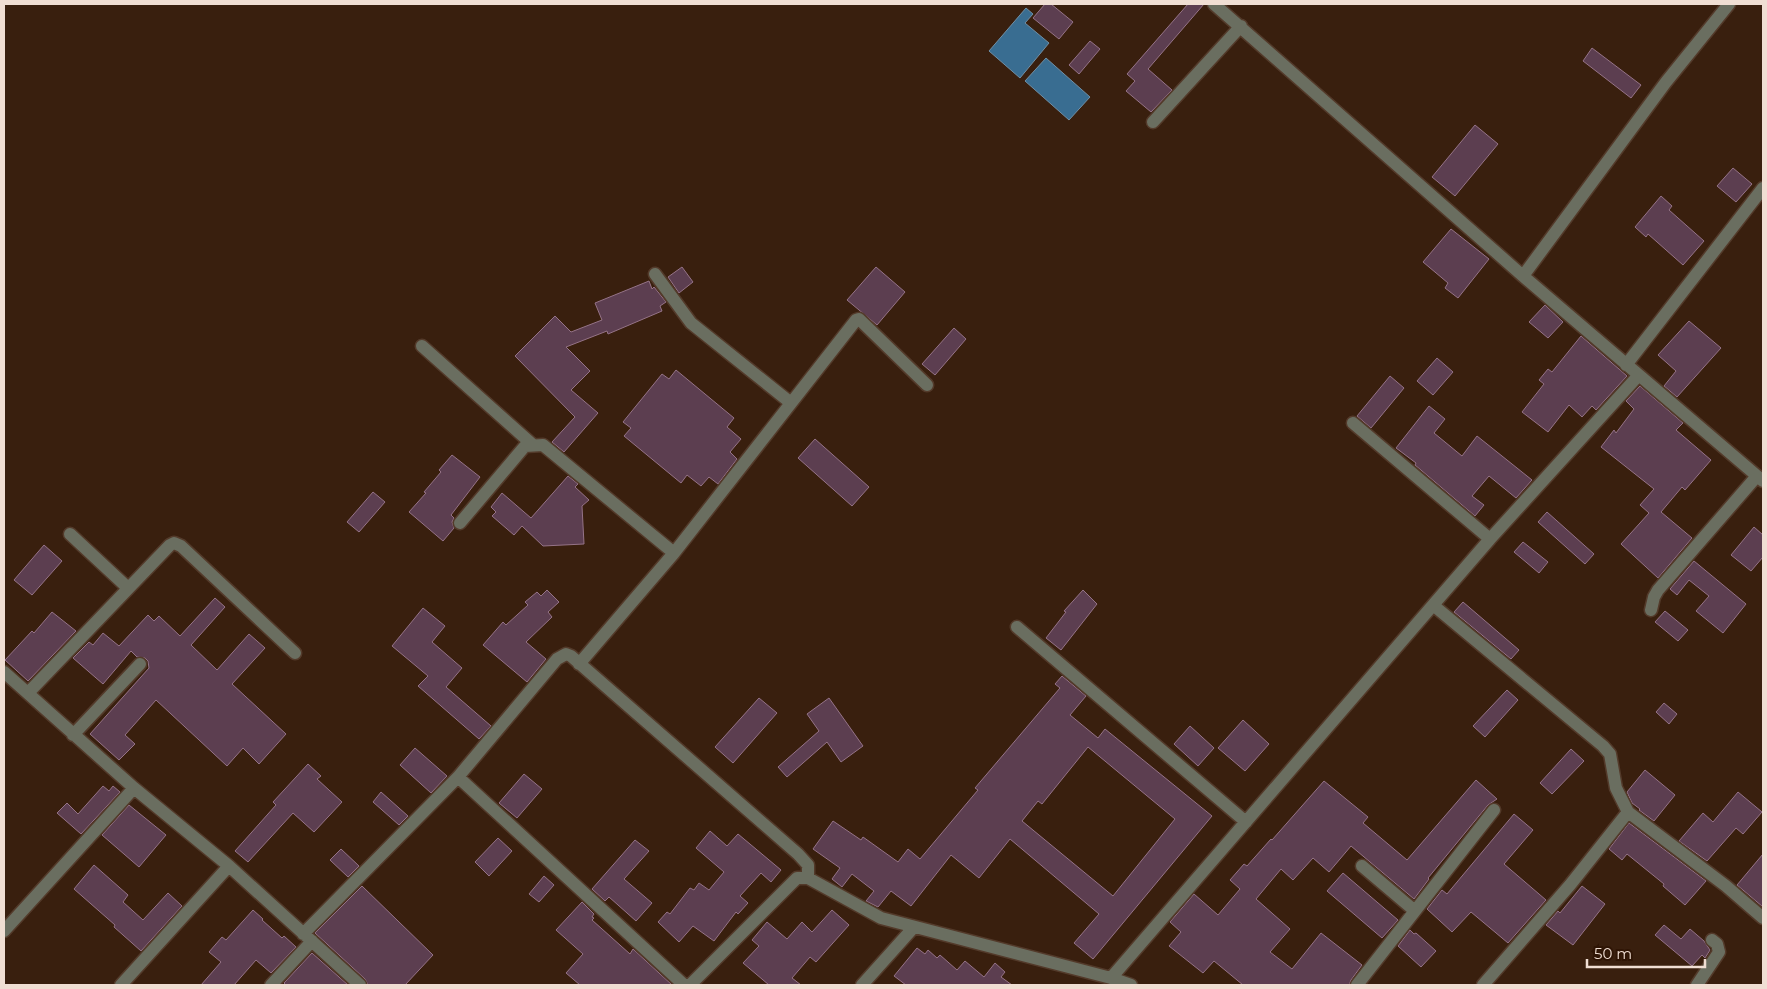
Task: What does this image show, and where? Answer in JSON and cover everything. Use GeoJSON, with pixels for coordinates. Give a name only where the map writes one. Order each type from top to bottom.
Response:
{"type":"FeatureCollection","features":[{"type":"Feature","properties":{"kind":"street"},"geometry":{"type":"LineString","coordinates":[[1214,4],[1523,276],[1760,479],[1658,590],[1651,610]]}},
{"type":"Feature","properties":{"kind":"street"},"geometry":{"type":"LineString","coordinates":[[1523,276],[1666,82],[1729,4]]}},
{"type":"Feature","properties":{"kind":"street"},"geometry":{"type":"LineString","coordinates":[[1153,122],[1241,26]]}},
{"type":"Feature","properties":{"kind":"street"},"geometry":{"type":"LineString","coordinates":[[1626,365],[1763,188]]}},
{"type":"Feature","properties":{"kind":"street"},"geometry":{"type":"LineString","coordinates":[[654,274],[691,323],[790,403]]}},
{"type":"Feature","properties":{"kind":"street"},"geometry":{"type":"LineString","coordinates":[[579,664],[674,553],[790,403],[858,319],[927,384]]}},
{"type":"Feature","properties":{"kind":"street"},"geometry":{"type":"LineString","coordinates":[[422,346],[534,445]]}},
{"type":"Feature","properties":{"kind":"street"},"geometry":{"type":"LineString","coordinates":[[1111,978],[1490,539],[1638,376]]}},
{"type":"Feature","properties":{"kind":"street"},"geometry":{"type":"LineString","coordinates":[[1353,423],[1490,539]]}},
{"type":"Feature","properties":{"kind":"street"},"geometry":{"type":"LineString","coordinates":[[460,523],[525,446],[543,445],[674,553]]}},
{"type":"Feature","properties":{"kind":"street"},"geometry":{"type":"LineString","coordinates":[[70,534],[128,588]]}},
{"type":"Feature","properties":{"kind":"street"},"geometry":{"type":"LineString","coordinates":[[28,693],[170,545],[177,544],[295,653]]}},
{"type":"Feature","properties":{"kind":"street"},"geometry":{"type":"LineString","coordinates":[[1433,605],[1603,746],[1610,754],[1616,788],[1628,812],[1726,886],[1763,918]]}},
{"type":"Feature","properties":{"kind":"street"},"geometry":{"type":"LineString","coordinates":[[1017,627],[1246,822]]}},
{"type":"Feature","properties":{"kind":"street"},"geometry":{"type":"LineString","coordinates":[[271,985],[308,937],[458,777],[557,660],[566,654],[571,656],[798,854],[808,865],[808,878]]}},
{"type":"Feature","properties":{"kind":"street"},"geometry":{"type":"LineString","coordinates":[[73,735],[140,664]]}},
{"type":"Feature","properties":{"kind":"street"},"geometry":{"type":"LineString","coordinates":[[4,672],[134,788],[228,866],[360,985]]}},
{"type":"Feature","properties":{"kind":"street"},"geometry":{"type":"LineString","coordinates":[[458,777],[684,985]]}},
{"type":"Feature","properties":{"kind":"street"},"geometry":{"type":"LineString","coordinates":[[4,931],[134,788]]}},
{"type":"Feature","properties":{"kind":"street"},"geometry":{"type":"LineString","coordinates":[[1357,985],[1494,810]]}},
{"type":"Feature","properties":{"kind":"street"},"geometry":{"type":"LineString","coordinates":[[1483,985],[1570,884],[1628,812]]}},
{"type":"Feature","properties":{"kind":"street"},"geometry":{"type":"LineString","coordinates":[[121,985],[228,866]]}},
{"type":"Feature","properties":{"kind":"street"},"geometry":{"type":"LineString","coordinates":[[1362,866],[1416,911]]}},
{"type":"Feature","properties":{"kind":"street"},"geometry":{"type":"LineString","coordinates":[[690,985],[797,878],[808,878],[881,918],[1111,978],[1131,985]]}},
{"type":"Feature","properties":{"kind":"street"},"geometry":{"type":"LineString","coordinates":[[862,985],[914,927]]}},
{"type":"Feature","properties":{"kind":"street"},"geometry":{"type":"LineString","coordinates":[[1697,985],[1719,952],[1717,944],[1712,940]]}},
{"type":"Feature","properties":{"kind":"water"},"geometry":{"type":"Polygon","coordinates":[[[1026,8],[1033,14],[1025,23],[1049,43],[1020,78],[989,51],[1026,8]]]}},
{"type":"Feature","properties":{"kind":"water"},"geometry":{"type":"Polygon","coordinates":[[[1046,58],[1090,97],[1069,120],[1025,81],[1046,58]]]}},
{"type":"Feature","properties":{"kind":"building"},"geometry":{"type":"Polygon","coordinates":[[[1045,4],[1051,4],[1073,22],[1059,39],[1033,18],[1045,4]]]}},
{"type":"Feature","properties":{"kind":"building"},"geometry":{"type":"Polygon","coordinates":[[[1188,4],[1204,4],[1148,69],[1172,90],[1151,112],[1126,91],[1135,81],[1127,74],[1188,4]]]}},
{"type":"Feature","properties":{"kind":"building"},"geometry":{"type":"Polygon","coordinates":[[[1090,41],[1100,49],[1079,74],[1069,65],[1090,41]]]}},
{"type":"Feature","properties":{"kind":"building"},"geometry":{"type":"Polygon","coordinates":[[[1592,48],[1641,85],[1631,98],[1583,61],[1592,48]]]}},
{"type":"Feature","properties":{"kind":"building"},"geometry":{"type":"Polygon","coordinates":[[[1475,125],[1498,144],[1455,196],[1432,177],[1475,125]]]}},
{"type":"Feature","properties":{"kind":"building"},"geometry":{"type":"Polygon","coordinates":[[[1733,168],[1752,184],[1736,202],[1717,186],[1733,168]]]}},
{"type":"Feature","properties":{"kind":"building"},"geometry":{"type":"Polygon","coordinates":[[[1661,196],[1672,206],[1669,210],[1704,241],[1683,265],[1648,234],[1646,237],[1635,227],[1661,196]]]}},
{"type":"Feature","properties":{"kind":"building"},"geometry":{"type":"Polygon","coordinates":[[[1451,229],[1489,259],[1458,298],[1445,288],[1448,283],[1423,262],[1451,229]]]}},
{"type":"Feature","properties":{"kind":"building"},"geometry":{"type":"Polygon","coordinates":[[[682,267],[693,282],[679,293],[668,277],[682,267]]]}},
{"type":"Feature","properties":{"kind":"building"},"geometry":{"type":"Polygon","coordinates":[[[876,267],[905,292],[877,325],[847,300],[876,267]]]}},
{"type":"Feature","properties":{"kind":"building"},"geometry":{"type":"Polygon","coordinates":[[[649,281],[652,289],[654,287],[666,302],[660,306],[662,311],[608,334],[607,331],[566,347],[590,371],[571,390],[598,413],[564,452],[552,442],[575,417],[515,356],[555,316],[571,332],[602,320],[595,303],[649,281]]]}},
{"type":"Feature","properties":{"kind":"building"},"geometry":{"type":"Polygon","coordinates":[[[1545,305],[1563,322],[1548,338],[1529,322],[1545,305]]]}},
{"type":"Feature","properties":{"kind":"building"},"geometry":{"type":"Polygon","coordinates":[[[1689,321],[1721,348],[1677,397],[1664,386],[1676,371],[1658,355],[1689,321]]]}},
{"type":"Feature","properties":{"kind":"building"},"geometry":{"type":"Polygon","coordinates":[[[954,328],[966,339],[935,375],[922,364],[954,328]]]}},
{"type":"Feature","properties":{"kind":"building"},"geometry":{"type":"Polygon","coordinates":[[[1581,336],[1627,376],[1596,410],[1592,406],[1582,417],[1569,405],[1548,432],[1522,412],[1544,384],[1539,380],[1548,369],[1552,372],[1581,336]]]}},
{"type":"Feature","properties":{"kind":"building"},"geometry":{"type":"Polygon","coordinates":[[[1437,358],[1453,372],[1433,395],[1417,381],[1437,358]]]}},
{"type":"Feature","properties":{"kind":"building"},"geometry":{"type":"Polygon","coordinates":[[[676,370],[734,418],[727,427],[741,439],[730,452],[737,459],[718,484],[709,477],[701,486],[687,475],[681,483],[624,436],[631,428],[623,422],[662,374],[669,379],[676,370]]]}},
{"type":"Feature","properties":{"kind":"building"},"geometry":{"type":"Polygon","coordinates":[[[1390,376],[1404,388],[1371,428],[1357,416],[1390,376]]]}},
{"type":"Feature","properties":{"kind":"building"},"geometry":{"type":"Polygon","coordinates":[[[1640,386],[1683,423],[1676,430],[1711,460],[1685,490],[1682,487],[1661,512],[1692,538],[1658,578],[1621,544],[1649,513],[1640,505],[1654,489],[1601,447],[1614,430],[1616,433],[1634,409],[1626,401],[1640,386]]]}},
{"type":"Feature","properties":{"kind":"building"},"geometry":{"type":"Polygon","coordinates":[[[1429,406],[1445,419],[1434,433],[1462,456],[1477,436],[1532,480],[1516,498],[1489,476],[1472,496],[1484,505],[1475,516],[1415,465],[1416,463],[1396,448],[1429,406]]]}},
{"type":"Feature","properties":{"kind":"building"},"geometry":{"type":"Polygon","coordinates":[[[815,439],[869,487],[852,506],[798,458],[815,439]]]}},
{"type":"Feature","properties":{"kind":"building"},"geometry":{"type":"Polygon","coordinates":[[[452,455],[480,477],[451,515],[454,518],[452,522],[454,528],[443,541],[409,512],[426,493],[424,492],[441,472],[439,470],[452,455]]]}},
{"type":"Feature","properties":{"kind":"building"},"geometry":{"type":"Polygon","coordinates":[[[568,476],[578,484],[575,487],[589,500],[582,506],[584,544],[543,546],[522,526],[514,535],[492,516],[496,512],[491,507],[502,493],[531,518],[568,476]]]}},
{"type":"Feature","properties":{"kind":"building"},"geometry":{"type":"Polygon","coordinates":[[[373,492],[385,502],[359,532],[347,522],[373,492]]]}},
{"type":"Feature","properties":{"kind":"building"},"geometry":{"type":"Polygon","coordinates":[[[1547,512],[1594,554],[1585,564],[1538,522],[1547,512]]]}},
{"type":"Feature","properties":{"kind":"building"},"geometry":{"type":"Polygon","coordinates":[[[1754,527],[1763,535],[1763,557],[1751,571],[1731,555],[1754,527]]]}},
{"type":"Feature","properties":{"kind":"building"},"geometry":{"type":"Polygon","coordinates":[[[1523,542],[1548,562],[1539,573],[1514,552],[1523,542]]]}},
{"type":"Feature","properties":{"kind":"building"},"geometry":{"type":"Polygon","coordinates":[[[44,545],[62,561],[32,595],[14,580],[44,545]]]}},
{"type":"Feature","properties":{"kind":"building"},"geometry":{"type":"Polygon","coordinates":[[[1694,561],[1746,604],[1723,633],[1696,611],[1709,596],[1689,580],[1677,595],[1670,589],[1694,561]]]}},
{"type":"Feature","properties":{"kind":"building"},"geometry":{"type":"Polygon","coordinates":[[[547,590],[559,602],[548,612],[552,617],[526,642],[546,659],[527,682],[483,645],[503,622],[506,625],[528,605],[525,602],[537,592],[541,596],[547,590]]]}},
{"type":"Feature","properties":{"kind":"building"},"geometry":{"type":"Polygon","coordinates":[[[1083,590],[1097,604],[1061,650],[1046,638],[1066,612],[1064,611],[1083,590]]]}},
{"type":"Feature","properties":{"kind":"building"},"geometry":{"type":"Polygon","coordinates":[[[215,598],[225,607],[191,645],[217,670],[249,634],[265,648],[232,684],[286,734],[259,764],[243,748],[227,766],[156,700],[125,735],[135,744],[119,760],[90,734],[149,668],[148,661],[145,658],[137,657],[131,651],[103,684],[73,658],[89,642],[93,645],[103,633],[119,646],[148,615],[154,621],[159,616],[180,636],[215,598]]]}},
{"type":"Feature","properties":{"kind":"building"},"geometry":{"type":"Polygon","coordinates":[[[1463,602],[1519,650],[1511,659],[1454,612],[1463,602]]]}},
{"type":"Feature","properties":{"kind":"building"},"geometry":{"type":"Polygon","coordinates":[[[423,608],[445,626],[432,642],[462,668],[446,687],[491,726],[479,739],[418,686],[428,676],[392,646],[423,608]]]}},
{"type":"Feature","properties":{"kind":"building"},"geometry":{"type":"Polygon","coordinates":[[[1665,611],[1688,630],[1678,641],[1655,622],[1665,611]]]}},
{"type":"Feature","properties":{"kind":"building"},"geometry":{"type":"Polygon","coordinates":[[[52,612],[76,631],[28,681],[5,660],[32,631],[34,633],[52,612]]]}},
{"type":"Feature","properties":{"kind":"building"},"geometry":{"type":"Polygon","coordinates":[[[1062,676],[1086,696],[1070,715],[1098,738],[1105,729],[1212,816],[1093,959],[1074,943],[1099,914],[1010,839],[979,878],[951,855],[911,906],[891,891],[878,907],[866,901],[874,891],[852,874],[842,887],[832,879],[840,868],[813,849],[833,821],[861,840],[863,837],[898,862],[908,849],[920,859],[978,790],[975,788],[1060,688],[1055,684],[1062,676]],[[1088,747],[1042,804],[1038,801],[1022,821],[1113,896],[1175,819],[1088,747]]]}},
{"type":"Feature","properties":{"kind":"building"},"geometry":{"type":"Polygon","coordinates":[[[1507,690],[1518,700],[1485,737],[1473,726],[1507,690]]]}},
{"type":"Feature","properties":{"kind":"building"},"geometry":{"type":"Polygon","coordinates":[[[759,698],[777,713],[733,763],[715,747],[759,698]]]}},
{"type":"Feature","properties":{"kind":"building"},"geometry":{"type":"Polygon","coordinates":[[[829,698],[863,746],[841,762],[827,742],[787,777],[778,767],[819,731],[807,714],[829,698]]]}},
{"type":"Feature","properties":{"kind":"building"},"geometry":{"type":"Polygon","coordinates":[[[1664,703],[1677,714],[1669,724],[1656,712],[1664,703]]]}},
{"type":"Feature","properties":{"kind":"building"},"geometry":{"type":"Polygon","coordinates":[[[1243,720],[1269,744],[1245,771],[1218,748],[1243,720]]]}},
{"type":"Feature","properties":{"kind":"building"},"geometry":{"type":"Polygon","coordinates":[[[1190,726],[1214,748],[1198,766],[1174,744],[1190,726]]]}},
{"type":"Feature","properties":{"kind":"building"},"geometry":{"type":"Polygon","coordinates":[[[415,748],[447,776],[431,793],[400,765],[415,748]]]}},
{"type":"Feature","properties":{"kind":"building"},"geometry":{"type":"Polygon","coordinates":[[[1571,749],[1584,761],[1552,794],[1540,783],[1571,749]]]}},
{"type":"Feature","properties":{"kind":"building"},"geometry":{"type":"Polygon","coordinates":[[[308,764],[321,776],[317,779],[342,802],[314,832],[293,813],[248,862],[235,851],[276,805],[273,802],[308,764]]]}},
{"type":"Feature","properties":{"kind":"building"},"geometry":{"type":"Polygon","coordinates":[[[1645,770],[1675,795],[1654,821],[1632,803],[1627,792],[1645,770]]]}},
{"type":"Feature","properties":{"kind":"building"},"geometry":{"type":"Polygon","coordinates":[[[524,774],[542,789],[517,818],[499,803],[524,774]]]}},
{"type":"Feature","properties":{"kind":"building"},"geometry":{"type":"Polygon","coordinates":[[[1476,780],[1497,799],[1488,805],[1428,878],[1414,899],[1351,846],[1329,872],[1313,858],[1293,880],[1281,869],[1256,899],[1290,929],[1270,952],[1292,969],[1321,933],[1362,965],[1349,985],[1243,985],[1214,961],[1203,973],[1169,946],[1181,932],[1170,922],[1194,894],[1218,915],[1240,889],[1230,880],[1244,864],[1247,866],[1272,840],[1324,781],[1368,817],[1363,823],[1407,860],[1476,780]]]}},
{"type":"Feature","properties":{"kind":"building"},"geometry":{"type":"Polygon","coordinates":[[[103,786],[109,791],[113,786],[120,792],[81,834],[57,813],[67,803],[78,814],[103,786]]]}},
{"type":"Feature","properties":{"kind":"building"},"geometry":{"type":"Polygon","coordinates":[[[381,792],[408,816],[399,825],[373,802],[381,792]]]}},
{"type":"Feature","properties":{"kind":"building"},"geometry":{"type":"Polygon","coordinates":[[[1738,792],[1762,812],[1743,834],[1736,828],[1707,861],[1679,841],[1703,813],[1713,822],[1738,792]]]}},
{"type":"Feature","properties":{"kind":"building"},"geometry":{"type":"Polygon","coordinates":[[[129,805],[166,835],[139,867],[102,835],[129,805]]]}},
{"type":"Feature","properties":{"kind":"building"},"geometry":{"type":"Polygon","coordinates":[[[1514,814],[1533,830],[1504,864],[1546,900],[1508,943],[1471,912],[1452,932],[1427,909],[1442,890],[1447,894],[1514,814]]]}},
{"type":"Feature","properties":{"kind":"building"},"geometry":{"type":"Polygon","coordinates":[[[1629,823],[1706,881],[1685,905],[1663,886],[1664,884],[1627,854],[1622,860],[1609,849],[1629,823]]]}},
{"type":"Feature","properties":{"kind":"building"},"geometry":{"type":"Polygon","coordinates":[[[710,831],[727,846],[738,834],[781,870],[771,882],[761,873],[740,896],[748,903],[738,914],[736,912],[714,941],[693,926],[679,942],[658,922],[667,912],[670,914],[690,888],[694,890],[699,883],[709,890],[724,872],[696,848],[710,831]]]}},
{"type":"Feature","properties":{"kind":"building"},"geometry":{"type":"Polygon","coordinates":[[[498,838],[512,851],[489,876],[475,862],[498,838]]]}},
{"type":"Feature","properties":{"kind":"building"},"geometry":{"type":"Polygon","coordinates":[[[635,840],[649,851],[624,879],[652,903],[636,921],[609,897],[605,901],[592,889],[635,840]]]}},
{"type":"Feature","properties":{"kind":"building"},"geometry":{"type":"Polygon","coordinates":[[[341,849],[359,866],[348,877],[330,860],[341,849]]]}},
{"type":"Feature","properties":{"kind":"building"},"geometry":{"type":"Polygon","coordinates":[[[1763,854],[1763,907],[1737,885],[1763,854]]]}},
{"type":"Feature","properties":{"kind":"building"},"geometry":{"type":"Polygon","coordinates":[[[94,865],[128,895],[123,902],[143,920],[168,893],[182,906],[141,951],[74,889],[94,865]]]}},
{"type":"Feature","properties":{"kind":"building"},"geometry":{"type":"Polygon","coordinates":[[[1343,873],[1398,920],[1382,938],[1327,891],[1343,873]]]}},
{"type":"Feature","properties":{"kind":"building"},"geometry":{"type":"Polygon","coordinates":[[[544,876],[554,885],[539,902],[529,894],[544,876]]]}},
{"type":"Feature","properties":{"kind":"building"},"geometry":{"type":"Polygon","coordinates":[[[362,886],[433,955],[405,985],[368,985],[365,979],[315,933],[362,886]]]}},
{"type":"Feature","properties":{"kind":"building"},"geometry":{"type":"Polygon","coordinates":[[[1582,886],[1605,904],[1573,945],[1546,925],[1558,911],[1560,913],[1582,886]]]}},
{"type":"Feature","properties":{"kind":"building"},"geometry":{"type":"Polygon","coordinates":[[[582,902],[594,914],[592,920],[630,954],[633,949],[672,985],[580,985],[566,973],[583,954],[556,930],[582,902]]]}},
{"type":"Feature","properties":{"kind":"building"},"geometry":{"type":"Polygon","coordinates":[[[253,910],[282,938],[284,936],[296,947],[271,973],[256,960],[234,985],[201,985],[221,962],[209,952],[222,937],[226,940],[253,910]]]}},
{"type":"Feature","properties":{"kind":"building"},"geometry":{"type":"Polygon","coordinates":[[[832,910],[849,925],[816,962],[810,957],[792,978],[801,985],[769,985],[743,963],[759,946],[752,940],[767,922],[787,939],[802,922],[812,932],[832,910]]]}},
{"type":"Feature","properties":{"kind":"building"},"geometry":{"type":"Polygon","coordinates":[[[1664,925],[1681,939],[1690,929],[1704,941],[1710,950],[1705,958],[1702,955],[1692,966],[1655,935],[1664,925]]]}},
{"type":"Feature","properties":{"kind":"building"},"geometry":{"type":"Polygon","coordinates":[[[1410,930],[1436,951],[1421,967],[1398,946],[1410,930]]]}},
{"type":"Feature","properties":{"kind":"building"},"geometry":{"type":"Polygon","coordinates":[[[917,948],[925,954],[928,950],[937,958],[940,955],[957,970],[965,961],[984,977],[995,963],[1005,972],[1001,977],[1012,985],[906,985],[894,976],[917,948]]]}},
{"type":"Feature","properties":{"kind":"building"},"geometry":{"type":"Polygon","coordinates":[[[312,953],[348,985],[286,985],[284,983],[312,953]]]}}]}
